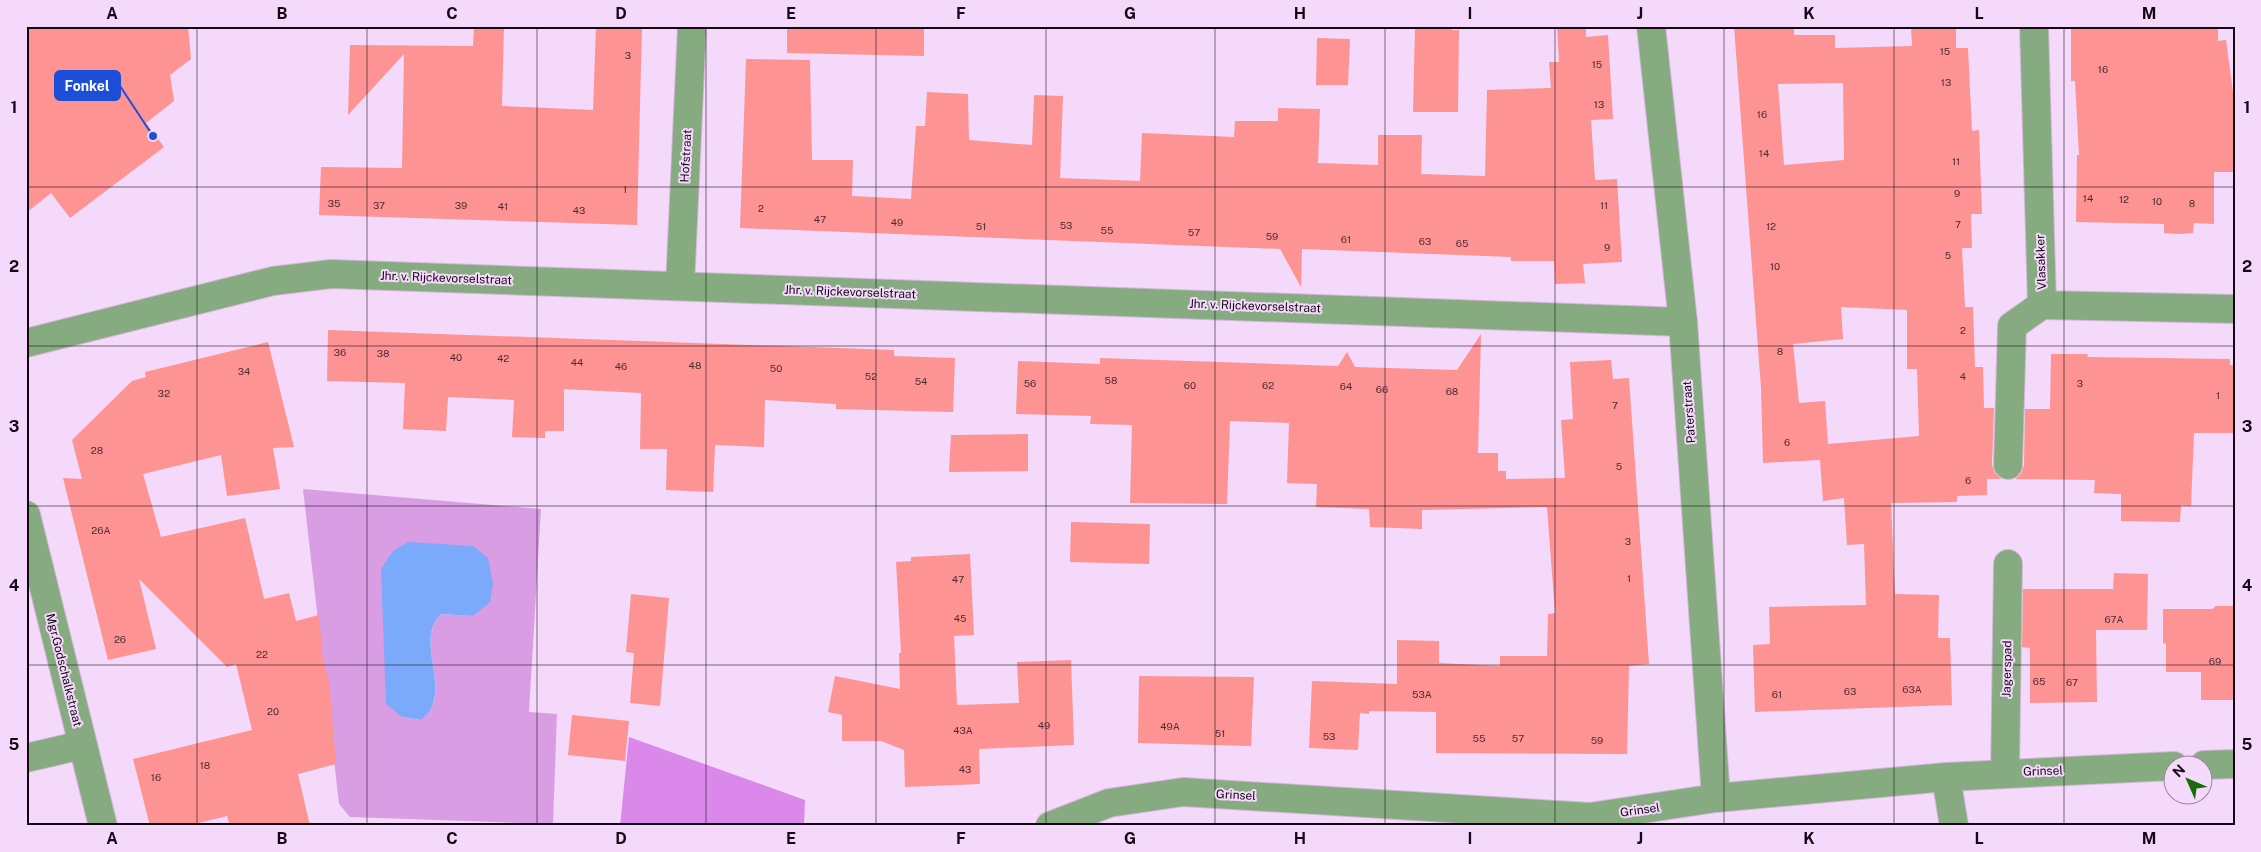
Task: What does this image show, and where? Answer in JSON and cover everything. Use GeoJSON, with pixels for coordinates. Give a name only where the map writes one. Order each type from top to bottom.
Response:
{"type":"FeatureCollection","features":[{"type":"Feature","properties":{"kind":"street","name":"Hofstraat"},"geometry":{"type":"LineString","coordinates":[[680,286],[692,26]]}},
{"type":"Feature","properties":{"kind":"street","name":"Paterstraat"},"geometry":{"type":"LineString","coordinates":[[1651,26],[1682,322],[1716,798]]}},
{"type":"Feature","properties":{"kind":"street","name":"Vlasakker"},"geometry":{"type":"LineString","coordinates":[[2034,26],[2042,305],[2235,309]]}},
{"type":"Feature","properties":{"kind":"street","name":"Jhr. v. Rijckevorselstraat"},"geometry":{"type":"LineString","coordinates":[[26,343],[273,281],[330,274],[1682,322]]}},
{"type":"Feature","properties":{"kind":"street"},"geometry":{"type":"LineString","coordinates":[[2008,465],[2012,326],[2042,305]]}},
{"type":"Feature","properties":{"kind":"street","name":"Mgr.Godschalkstraat"},"geometry":{"type":"LineString","coordinates":[[26,515],[103,826]]}},
{"type":"Feature","properties":{"kind":"street","name":"Jagerspad"},"geometry":{"type":"LineString","coordinates":[[2005,773],[2008,564]]}},
{"type":"Feature","properties":{"kind":"street"},"geometry":{"type":"LineString","coordinates":[[26,758],[82,745]]}},
{"type":"Feature","properties":{"kind":"street"},"geometry":{"type":"LineString","coordinates":[[2214,765],[2235,764]]}},
{"type":"Feature","properties":{"kind":"street","name":"Grinsel"},"geometry":{"type":"LineString","coordinates":[[1050,826],[1109,802],[1183,792],[1590,817],[1716,798],[1946,777],[2164,766]]}},
{"type":"Feature","properties":{"kind":"street"},"geometry":{"type":"LineString","coordinates":[[1946,777],[1954,826]]}},
{"type":"Feature","properties":{"kind":"shaded area"},"geometry":{"type":"Polygon","coordinates":[[[303,489],[541,509],[529,712],[557,714],[553,824],[350,817],[339,804],[303,489]],[[408,542],[402,717],[420,720],[431,709],[435,698],[435,685],[431,635],[434,624],[441,614],[473,616],[408,542]]]}},
{"type":"Feature","properties":{"kind":"shaded area"},"geometry":{"type":"Polygon","coordinates":[[[629,737],[805,800],[804,826],[620,826],[629,737]]]}},
{"type":"Feature","properties":{"kind":"water"},"geometry":{"type":"Polygon","coordinates":[[[408,542],[473,546],[488,558],[493,584],[490,602],[473,616],[441,614],[434,624],[431,635],[431,647],[435,698],[430,710],[421,720],[402,717],[386,704],[381,569],[393,551],[408,542]]]}},
{"type":"Feature","properties":{"kind":"building"},"geometry":{"type":"Polygon","coordinates":[[[26,26],[188,26],[191,59],[170,75],[174,101],[146,123],[164,147],[70,218],[51,193],[26,213],[26,26]]]}},
{"type":"Feature","properties":{"kind":"building"},"geometry":{"type":"Polygon","coordinates":[[[474,26],[504,26],[502,106],[593,110],[596,26],[642,26],[637,225],[319,215],[321,167],[402,168],[404,54],[348,115],[350,45],[473,46],[474,26]]]}},
{"type":"Feature","properties":{"kind":"building"},"geometry":{"type":"Polygon","coordinates":[[[787,26],[924,26],[924,56],[787,53],[787,26]]]}},
{"type":"Feature","properties":{"kind":"building"},"geometry":{"type":"Polygon","coordinates":[[[1415,26],[1452,26],[1452,30],[1459,30],[1458,112],[1413,112],[1415,26]]]}},
{"type":"Feature","properties":{"kind":"building"},"geometry":{"type":"Polygon","coordinates":[[[1557,26],[1586,26],[1586,37],[1608,35],[1613,119],[1591,120],[1595,180],[1617,179],[1622,262],[1583,264],[1585,283],[1555,284],[1554,261],[1511,261],[1511,257],[1302,249],[1301,287],[1280,249],[740,228],[746,59],[810,60],[812,160],[853,160],[852,196],[911,199],[916,126],[925,126],[927,92],[968,94],[969,140],[1032,145],[1034,95],[1063,96],[1060,178],[1140,181],[1142,133],[1234,137],[1235,121],[1278,121],[1278,108],[1320,109],[1318,163],[1378,165],[1378,135],[1422,135],[1421,174],[1485,176],[1487,90],[1551,88],[1549,62],[1559,62],[1557,26]]]}},
{"type":"Feature","properties":{"kind":"building"},"geometry":{"type":"Polygon","coordinates":[[[1734,26],[1794,26],[1794,35],[1835,35],[1835,48],[1912,46],[1911,26],[1956,26],[1956,48],[1968,48],[1972,131],[1979,130],[1982,214],[1971,214],[1972,248],[1962,248],[1965,307],[1973,307],[1975,367],[1983,367],[1984,408],[1994,408],[1992,465],[1995,473],[2001,479],[1987,479],[1987,495],[1957,496],[1957,502],[1891,503],[1895,594],[1939,595],[1938,638],[1950,638],[1952,705],[1755,712],[1753,645],[1770,644],[1769,607],[1866,605],[1864,544],[1847,545],[1844,498],[1823,501],[1820,460],[1763,463],[1761,388],[1734,26]],[[1843,83],[1778,84],[1784,165],[1844,160],[1843,83]],[[1841,307],[1843,339],[1793,344],[1799,403],[1825,401],[1828,444],[1919,436],[1917,369],[1907,369],[1907,310],[1841,307]]]}},
{"type":"Feature","properties":{"kind":"building"},"geometry":{"type":"Polygon","coordinates":[[[2071,26],[2218,26],[2218,41],[2226,40],[2235,107],[2235,172],[2214,172],[2214,224],[2194,223],[2193,233],[2179,234],[2164,233],[2164,224],[2076,222],[2077,155],[2079,155],[2075,81],[2071,81],[2071,26]]]}},
{"type":"Feature","properties":{"kind":"building"},"geometry":{"type":"Polygon","coordinates":[[[1317,38],[1350,39],[1348,85],[1316,85],[1317,38]]]}},
{"type":"Feature","properties":{"kind":"building"},"geometry":{"type":"Polygon","coordinates":[[[328,330],[894,350],[894,356],[955,358],[953,412],[836,409],[836,404],[765,400],[764,447],[715,445],[713,492],[666,490],[667,449],[640,449],[641,393],[564,389],[564,431],[545,431],[545,438],[512,437],[514,400],[448,397],[446,431],[403,429],[405,383],[327,381],[328,330]]]}},
{"type":"Feature","properties":{"kind":"building"},"geometry":{"type":"Polygon","coordinates":[[[1481,334],[1478,453],[1498,453],[1498,471],[1506,471],[1506,479],[1565,478],[1561,420],[1573,419],[1570,362],[1611,360],[1613,379],[1629,378],[1649,664],[1629,666],[1627,754],[1436,753],[1436,712],[1369,711],[1369,714],[1360,713],[1358,750],[1309,748],[1312,681],[1397,684],[1397,640],[1439,641],[1439,663],[1500,666],[1500,656],[1547,656],[1548,614],[1555,613],[1547,507],[1422,510],[1422,529],[1370,527],[1369,509],[1316,507],[1317,484],[1287,483],[1289,423],[1230,421],[1227,504],[1130,503],[1132,425],[1090,424],[1091,416],[1016,414],[1018,361],[1100,364],[1100,358],[1338,366],[1347,352],[1355,367],[1457,370],[1481,334]]]}},
{"type":"Feature","properties":{"kind":"building"},"geometry":{"type":"Polygon","coordinates":[[[268,342],[294,447],[273,448],[280,489],[227,496],[221,455],[143,474],[161,537],[245,518],[264,599],[289,593],[296,621],[319,615],[323,660],[329,681],[336,764],[298,774],[310,826],[230,826],[227,816],[186,826],[150,826],[133,759],[252,730],[236,664],[227,667],[139,579],[156,649],[108,660],[63,478],[82,479],[72,440],[132,381],[146,377],[145,372],[268,342]]]}},
{"type":"Feature","properties":{"kind":"building"},"geometry":{"type":"Polygon","coordinates":[[[2051,354],[2088,354],[2087,357],[2230,359],[2230,365],[2235,365],[2235,433],[2194,433],[2191,506],[2181,505],[2180,522],[2121,521],[2121,494],[2094,493],[2095,480],[2015,479],[2021,474],[2024,465],[2025,409],[2050,409],[2051,354]]]}},
{"type":"Feature","properties":{"kind":"building"},"geometry":{"type":"Polygon","coordinates":[[[1028,434],[1028,471],[949,472],[951,435],[1028,434]]]}},
{"type":"Feature","properties":{"kind":"building"},"geometry":{"type":"Polygon","coordinates":[[[1071,522],[1150,524],[1149,564],[1070,562],[1071,522]]]}},
{"type":"Feature","properties":{"kind":"building"},"geometry":{"type":"Polygon","coordinates":[[[970,554],[974,635],[954,636],[957,705],[1019,703],[1017,662],[1071,660],[1074,745],[979,749],[980,784],[905,787],[904,750],[881,741],[842,741],[842,715],[828,712],[835,676],[900,689],[899,653],[901,653],[896,562],[911,561],[911,557],[970,554]]]}},
{"type":"Feature","properties":{"kind":"building"},"geometry":{"type":"Polygon","coordinates":[[[2114,573],[2148,574],[2147,630],[2096,630],[2097,702],[2030,703],[2030,648],[2022,647],[2023,589],[2113,589],[2114,573]]]}},
{"type":"Feature","properties":{"kind":"building"},"geometry":{"type":"Polygon","coordinates":[[[631,594],[669,598],[660,706],[630,703],[634,653],[626,652],[631,594]]]}},
{"type":"Feature","properties":{"kind":"building"},"geometry":{"type":"Polygon","coordinates":[[[2216,606],[2235,606],[2235,700],[2201,700],[2201,672],[2166,672],[2166,644],[2163,643],[2163,609],[2212,609],[2216,606]]]}},
{"type":"Feature","properties":{"kind":"building"},"geometry":{"type":"Polygon","coordinates":[[[1139,676],[1254,677],[1251,746],[1138,743],[1139,676]]]}},
{"type":"Feature","properties":{"kind":"building"},"geometry":{"type":"Polygon","coordinates":[[[572,715],[629,721],[625,761],[568,755],[572,715]]]}},
{"type":"Feature","properties":{"kind":"place","name":"Fonkel"},"geometry":{"type":"Point","coordinates":[153,136]}}]}
